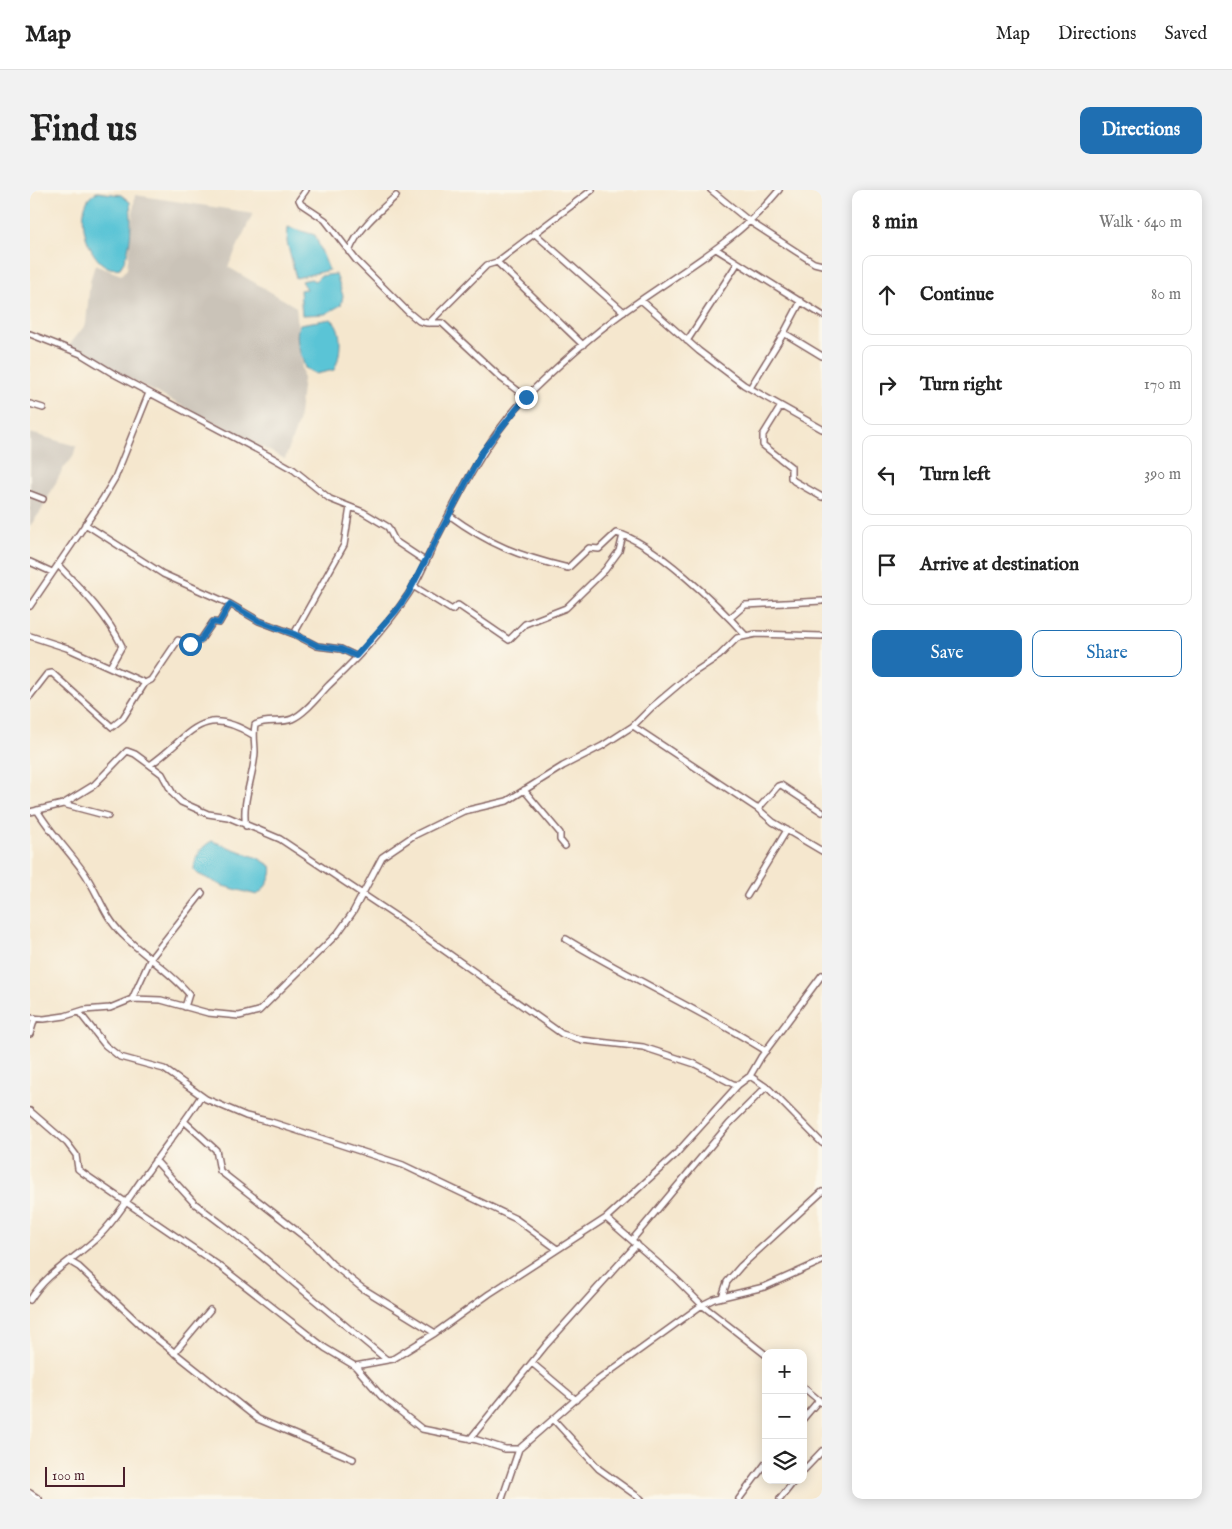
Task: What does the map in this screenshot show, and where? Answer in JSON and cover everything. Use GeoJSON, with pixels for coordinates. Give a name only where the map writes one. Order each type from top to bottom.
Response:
{"type":"FeatureCollection","features":[{"type":"Feature","properties":{"kind":"street"},"geometry":{"type":"LineString","coordinates":[[306,190],[299,200],[301,204],[325,220],[349,252],[407,311],[419,321],[442,323],[501,378],[526,397]]}},
{"type":"Feature","properties":{"kind":"street"},"geometry":{"type":"LineString","coordinates":[[429,323],[487,265],[497,262],[534,233],[571,208],[592,190]]}},
{"type":"Feature","properties":{"kind":"street"},"geometry":{"type":"LineString","coordinates":[[711,190],[750,220],[814,263],[822,265]]}},
{"type":"Feature","properties":{"kind":"street"},"geometry":{"type":"LineString","coordinates":[[246,826],[249,780],[255,753],[253,735],[255,725],[262,721],[292,719],[305,709],[396,611],[413,586],[482,452],[526,397],[583,345],[624,312],[716,250],[765,207],[780,190]]}},
{"type":"Feature","properties":{"kind":"street"},"geometry":{"type":"LineString","coordinates":[[349,252],[352,242],[396,196]]}},
{"type":"Feature","properties":{"kind":"street"},"geometry":{"type":"LineString","coordinates":[[534,233],[624,312]]}},
{"type":"Feature","properties":{"kind":"street"},"geometry":{"type":"LineString","coordinates":[[716,250],[822,315]]}},
{"type":"Feature","properties":{"kind":"street"},"geometry":{"type":"LineString","coordinates":[[497,262],[583,345]]}},
{"type":"Feature","properties":{"kind":"street"},"geometry":{"type":"LineString","coordinates":[[688,341],[737,264]]}},
{"type":"Feature","properties":{"kind":"street"},"geometry":{"type":"LineString","coordinates":[[641,300],[688,341],[750,388],[822,430]]}},
{"type":"Feature","properties":{"kind":"street"},"geometry":{"type":"LineString","coordinates":[[750,388],[801,301]]}},
{"type":"Feature","properties":{"kind":"street"},"geometry":{"type":"LineString","coordinates":[[784,332],[822,356]]}},
{"type":"Feature","properties":{"kind":"street"},"geometry":{"type":"LineString","coordinates":[[30,334],[81,354],[149,393],[294,470],[330,499],[388,527],[395,541],[425,561]]}},
{"type":"Feature","properties":{"kind":"street"},"geometry":{"type":"LineString","coordinates":[[30,606],[114,478],[149,393]]}},
{"type":"Feature","properties":{"kind":"street"},"geometry":{"type":"LineString","coordinates":[[30,404],[42,408]]}},
{"type":"Feature","properties":{"kind":"street"},"geometry":{"type":"LineString","coordinates":[[781,406],[763,435],[763,445],[791,467],[791,478],[794,481],[822,497]]}},
{"type":"Feature","properties":{"kind":"street"},"geometry":{"type":"LineString","coordinates":[[30,494],[43,499]]}},
{"type":"Feature","properties":{"kind":"street"},"geometry":{"type":"LineString","coordinates":[[294,634],[344,545],[350,507]]}},
{"type":"Feature","properties":{"kind":"street"},"geometry":{"type":"LineString","coordinates":[[449,515],[494,544],[537,560],[568,568],[589,548],[599,549],[616,533],[624,535],[641,542],[704,594],[746,636]]}},
{"type":"Feature","properties":{"kind":"street"},"geometry":{"type":"LineString","coordinates":[[85,524],[163,574],[230,604],[259,621],[294,634],[318,646],[341,649],[356,656]]}},
{"type":"Feature","properties":{"kind":"street"},"geometry":{"type":"LineString","coordinates":[[413,586],[452,610],[458,604],[509,640],[526,624],[566,608],[605,570],[620,551],[624,535]]}},
{"type":"Feature","properties":{"kind":"street"},"geometry":{"type":"LineString","coordinates":[[30,562],[52,572]]}},
{"type":"Feature","properties":{"kind":"street"},"geometry":{"type":"LineString","coordinates":[[58,565],[105,618],[116,634],[122,646],[110,667]]}},
{"type":"Feature","properties":{"kind":"street"},"geometry":{"type":"LineString","coordinates":[[730,618],[745,605],[822,601]]}},
{"type":"Feature","properties":{"kind":"street"},"geometry":{"type":"LineString","coordinates":[[30,696],[47,674],[52,672],[112,727],[123,718],[145,683],[151,680],[178,640],[190,644],[196,640],[200,641],[213,622],[219,623],[222,620],[230,604]]}},
{"type":"Feature","properties":{"kind":"street"},"geometry":{"type":"LineString","coordinates":[[30,1034],[32,1018],[44,1020],[79,1012],[110,1008],[132,999],[149,998],[208,1013],[239,1016],[259,1011],[338,934],[362,896],[382,857],[413,836],[464,811],[507,801],[563,766],[602,746],[633,726],[690,675],[719,656],[737,638],[764,634],[822,636]]}},
{"type":"Feature","properties":{"kind":"street"},"geometry":{"type":"LineString","coordinates":[[30,636],[110,667],[145,683]]}},
{"type":"Feature","properties":{"kind":"street"},"geometry":{"type":"LineString","coordinates":[[150,765],[170,751],[178,741],[205,723],[223,721],[253,735]]}},
{"type":"Feature","properties":{"kind":"street"},"geometry":{"type":"LineString","coordinates":[[633,726],[787,830],[822,851]]}},
{"type":"Feature","properties":{"kind":"street"},"geometry":{"type":"LineString","coordinates":[[30,812],[63,804],[94,785],[127,752],[135,754],[162,774],[173,794],[181,802],[208,814],[228,817],[280,839],[333,876],[355,888],[362,896],[397,917],[562,1034],[582,1040],[643,1046],[695,1064],[738,1085]]}},
{"type":"Feature","properties":{"kind":"street"},"geometry":{"type":"LineString","coordinates":[[758,809],[781,785],[822,812]]}},
{"type":"Feature","properties":{"kind":"street"},"geometry":{"type":"LineString","coordinates":[[524,790],[554,825],[565,846]]}},
{"type":"Feature","properties":{"kind":"street"},"geometry":{"type":"LineString","coordinates":[[63,804],[108,816]]}},
{"type":"Feature","properties":{"kind":"street"},"geometry":{"type":"LineString","coordinates":[[37,810],[45,825],[83,870],[96,891],[99,902],[116,926],[189,994],[185,1006]]}},
{"type":"Feature","properties":{"kind":"street"},"geometry":{"type":"LineString","coordinates":[[747,896],[787,830]]}},
{"type":"Feature","properties":{"kind":"street"},"geometry":{"type":"LineString","coordinates":[[132,999],[151,958],[202,893]]}},
{"type":"Feature","properties":{"kind":"street"},"geometry":{"type":"LineString","coordinates":[[566,939],[660,993],[717,1020],[766,1051]]}},
{"type":"Feature","properties":{"kind":"street"},"geometry":{"type":"LineString","coordinates":[[355,1366],[387,1360],[434,1333],[606,1218],[674,1156],[738,1085],[750,1076],[766,1051],[822,976]]}},
{"type":"Feature","properties":{"kind":"street"},"geometry":{"type":"LineString","coordinates":[[79,1012],[105,1045],[120,1057],[164,1069],[201,1096],[246,1116],[271,1122],[403,1165],[516,1219],[557,1249]]}},
{"type":"Feature","properties":{"kind":"street"},"geometry":{"type":"LineString","coordinates":[[750,1076],[766,1087],[822,1143]]}},
{"type":"Feature","properties":{"kind":"street"},"geometry":{"type":"LineString","coordinates":[[632,1240],[729,1124],[766,1087]]}},
{"type":"Feature","properties":{"kind":"street"},"geometry":{"type":"LineString","coordinates":[[30,1300],[38,1286],[99,1235],[185,1122],[201,1096]]}},
{"type":"Feature","properties":{"kind":"street"},"geometry":{"type":"LineString","coordinates":[[30,1111],[67,1143],[76,1155],[78,1169],[221,1267],[324,1348],[355,1366],[382,1397],[422,1429],[470,1439],[505,1450],[519,1449]]}},
{"type":"Feature","properties":{"kind":"street"},"geometry":{"type":"LineString","coordinates":[[185,1122],[216,1150],[220,1171],[311,1242],[332,1264],[362,1288],[434,1333]]}},
{"type":"Feature","properties":{"kind":"street"},"geometry":{"type":"LineString","coordinates":[[155,1160],[194,1203],[236,1234],[387,1360]]}},
{"type":"Feature","properties":{"kind":"street"},"geometry":{"type":"LineString","coordinates":[[722,1297],[727,1282],[741,1266],[822,1192]]}},
{"type":"Feature","properties":{"kind":"street"},"geometry":{"type":"LineString","coordinates":[[606,1218],[637,1244],[702,1305],[762,1352]]}},
{"type":"Feature","properties":{"kind":"street"},"geometry":{"type":"LineString","coordinates":[[470,1439],[532,1363],[637,1244]]}},
{"type":"Feature","properties":{"kind":"street"},"geometry":{"type":"LineString","coordinates":[[69,1261],[79,1267],[174,1353],[258,1419],[353,1459]]}},
{"type":"Feature","properties":{"kind":"street"},"geometry":{"type":"LineString","coordinates":[[502,1499],[519,1449],[598,1380],[702,1305],[722,1297],[764,1287],[822,1261]]}},
{"type":"Feature","properties":{"kind":"street"},"geometry":{"type":"LineString","coordinates":[[174,1353],[210,1310]]}},
{"type":"Feature","properties":{"kind":"street"},"geometry":{"type":"LineString","coordinates":[[532,1363],[576,1400]]}},
{"type":"Feature","properties":{"kind":"street"},"geometry":{"type":"LineString","coordinates":[[807,1390],[820,1401],[807,1415]]}},
{"type":"Feature","properties":{"kind":"street"},"geometry":{"type":"LineString","coordinates":[[554,1420],[599,1469],[641,1499]]}},
{"type":"Feature","properties":{"kind":"street"},"geometry":{"type":"LineString","coordinates":[[807,1466],[822,1451]]}},
{"type":"Feature","properties":{"kind":"street"},"geometry":{"type":"LineString","coordinates":[[739,1499],[762,1468]]}},
{"type":"Feature","properties":{"kind":"street"},"geometry":{"type":"LineString","coordinates":[[780,1499],[792,1484]]}},
{"type":"Feature","properties":{"kind":"street"},"geometry":{"type":"LineString","coordinates":[[30,1492],[39,1499]]}},
{"type":"Feature","properties":{"kind":"shaded area"},"geometry":{"type":"Polygon","coordinates":[[[135,195],[253,213],[228,267],[296,307],[303,379],[298,423],[285,459],[68,347],[86,324],[90,281],[95,265],[121,275],[127,269],[135,195]]]}},
{"type":"Feature","properties":{"kind":"shaded area"},"geometry":{"type":"Polygon","coordinates":[[[30,433],[76,446],[73,457],[63,469],[41,511],[30,526],[30,433]]]}},
{"type":"Feature","properties":{"kind":"water"},"geometry":{"type":"Polygon","coordinates":[[[97,192],[121,195],[130,202],[131,227],[129,245],[120,268],[109,268],[100,261],[92,251],[86,238],[84,210],[88,199],[97,192]]]}},
{"type":"Feature","properties":{"kind":"water"},"geometry":{"type":"Polygon","coordinates":[[[288,227],[315,235],[329,270],[296,278],[287,242],[288,227]]]}},
{"type":"Feature","properties":{"kind":"water"},"geometry":{"type":"Polygon","coordinates":[[[336,274],[343,296],[341,305],[325,314],[302,315],[300,290],[306,289],[301,281],[311,279],[315,281],[320,276],[336,274]]]}},
{"type":"Feature","properties":{"kind":"water"},"geometry":{"type":"Polygon","coordinates":[[[331,319],[335,323],[340,336],[340,351],[334,370],[316,374],[305,368],[298,346],[298,329],[300,324],[331,319]]]}},
{"type":"Feature","properties":{"kind":"water"},"geometry":{"type":"Polygon","coordinates":[[[212,841],[258,858],[271,866],[270,878],[266,886],[257,895],[223,886],[198,874],[194,870],[195,861],[199,853],[212,841]]]}},
{"type":"Feature","properties":{"kind":"route"},"geometry":{"type":"LineString","coordinates":[[190,644],[204,638],[213,622],[219,623],[222,620],[230,604],[259,621],[294,634],[318,646],[341,649],[356,656],[396,611],[408,594],[482,452],[526,397]]}}]}
